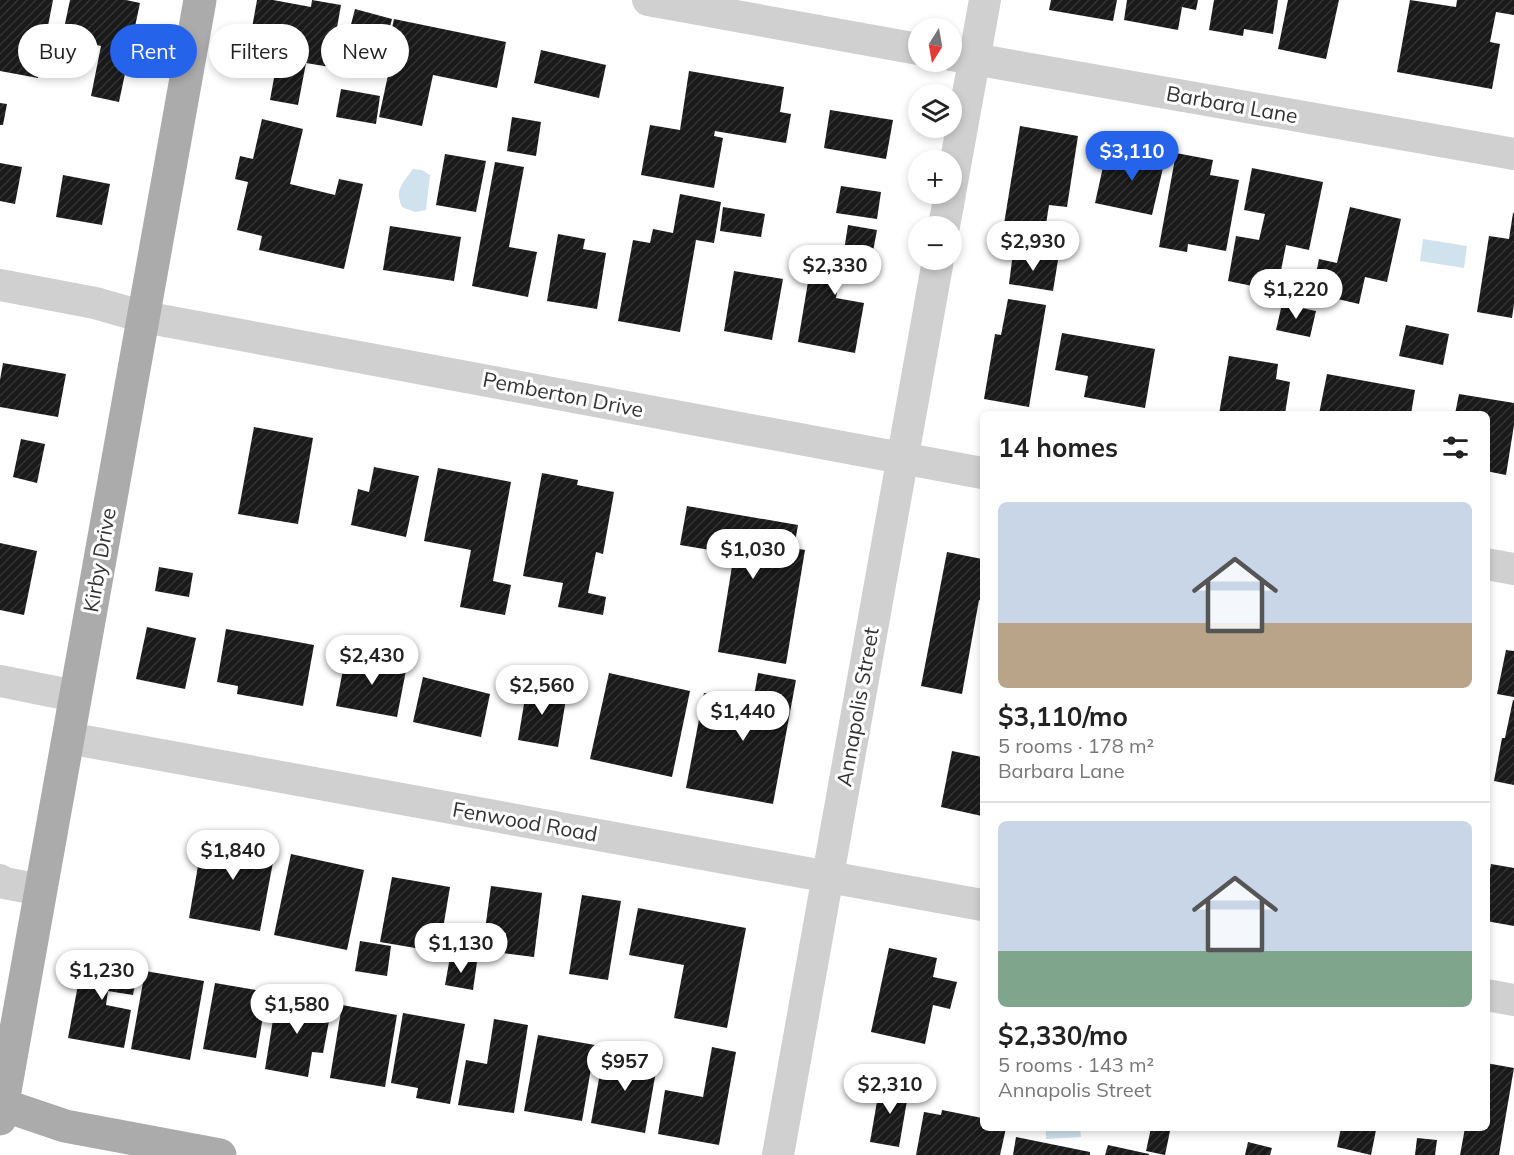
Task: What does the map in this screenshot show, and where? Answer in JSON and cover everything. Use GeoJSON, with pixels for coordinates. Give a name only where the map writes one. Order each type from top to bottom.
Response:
{"type":"FeatureCollection","features":[{"type":"Feature","properties":{"kind":"main road","name":"Kirby Drive"},"geometry":{"type":"LineString","coordinates":[[1,1109],[200,0]]}},
{"type":"Feature","properties":{"kind":"main road"},"geometry":{"type":"LineString","coordinates":[[1,1109],[64,1126],[220,1155]]}},
{"type":"Feature","properties":{"kind":"street"},"geometry":{"type":"LineString","coordinates":[[648,0],[908,47]]}},
{"type":"Feature","properties":{"kind":"street"},"geometry":{"type":"LineString","coordinates":[[962,57],[985,0]]}},
{"type":"Feature","properties":{"kind":"street","name":"Barbara Lane"},"geometry":{"type":"LineString","coordinates":[[962,57],[1514,154]]}},
{"type":"Feature","properties":{"kind":"street"},"geometry":{"type":"LineString","coordinates":[[954,150],[961,72]]}},
{"type":"Feature","properties":{"kind":"street","name":"Annapolis Street"},"geometry":{"type":"LineString","coordinates":[[778,1155],[936,270]]}},
{"type":"Feature","properties":{"kind":"street","name":"Pemberton Drive"},"geometry":{"type":"LineString","coordinates":[[0,285],[95,303],[144,316],[980,473]]}},
{"type":"Feature","properties":{"kind":"street"},"geometry":{"type":"LineString","coordinates":[[1490,565],[1514,569]]}},
{"type":"Feature","properties":{"kind":"street"},"geometry":{"type":"LineString","coordinates":[[0,681],[75,696]]}},
{"type":"Feature","properties":{"kind":"street","name":"Fenwood Road"},"geometry":{"type":"LineString","coordinates":[[68,738],[980,905]]}},
{"type":"Feature","properties":{"kind":"street"},"geometry":{"type":"LineString","coordinates":[[0,880],[4,883],[41,890]]}},
{"type":"Feature","properties":{"kind":"street"},"geometry":{"type":"LineString","coordinates":[[1490,996],[1514,1000]]}},
{"type":"Feature","properties":{"kind":"water"},"geometry":{"type":"Polygon","coordinates":[[[413,169],[422,170],[430,175],[426,210],[415,212],[402,207],[399,196],[403,183],[413,169]]]}},
{"type":"Feature","properties":{"kind":"water"},"geometry":{"type":"Polygon","coordinates":[[[1423,239],[1467,246],[1464,268],[1420,261],[1423,239]]]}},
{"type":"Feature","properties":{"kind":"water"},"geometry":{"type":"Polygon","coordinates":[[[1046,1131],[1080,1131],[1081,1137],[1046,1139],[1046,1131]]]}},
{"type":"Feature","properties":{"kind":"building"},"geometry":{"type":"Polygon","coordinates":[[[0,0],[53,0],[48,24],[18,24],[18,74],[0,71],[0,0]]]}},
{"type":"Feature","properties":{"kind":"building"},"geometry":{"type":"Polygon","coordinates":[[[70,0],[126,0],[140,3],[136,24],[110,24],[110,78],[124,78],[119,102],[91,96],[95,78],[98,78],[101,46],[98,45],[98,24],[65,24],[70,0]]]}},
{"type":"Feature","properties":{"kind":"building"},"geometry":{"type":"Polygon","coordinates":[[[257,0],[273,0],[311,7],[312,0],[341,5],[338,24],[321,24],[321,66],[309,64],[309,24],[253,24],[257,0]]]}},
{"type":"Feature","properties":{"kind":"building"},"geometry":{"type":"Polygon","coordinates":[[[1051,0],[1117,0],[1113,21],[1049,10],[1051,0]]]}},
{"type":"Feature","properties":{"kind":"building"},"geometry":{"type":"Polygon","coordinates":[[[1127,0],[1198,0],[1196,10],[1182,7],[1178,30],[1124,20],[1127,0]]]}},
{"type":"Feature","properties":{"kind":"building"},"geometry":{"type":"Polygon","coordinates":[[[1214,0],[1278,0],[1273,34],[1244,29],[1243,36],[1209,30],[1214,0]]]}},
{"type":"Feature","properties":{"kind":"building"},"geometry":{"type":"Polygon","coordinates":[[[1288,0],[1339,0],[1326,59],[1278,49],[1288,0]]]}},
{"type":"Feature","properties":{"kind":"building"},"geometry":{"type":"Polygon","coordinates":[[[1410,0],[1456,7],[1457,0],[1514,0],[1514,15],[1496,12],[1490,42],[1500,44],[1492,89],[1397,72],[1410,0]]]}},
{"type":"Feature","properties":{"kind":"building"},"geometry":{"type":"Polygon","coordinates":[[[355,9],[392,19],[391,24],[351,24],[355,9]]]}},
{"type":"Feature","properties":{"kind":"building"},"geometry":{"type":"Polygon","coordinates":[[[394,19],[506,42],[497,88],[433,75],[422,126],[379,117],[387,78],[409,78],[409,24],[393,24],[394,19]]]}},
{"type":"Feature","properties":{"kind":"building"},"geometry":{"type":"Polygon","coordinates":[[[541,50],[606,65],[599,98],[534,83],[541,50]]]}},
{"type":"Feature","properties":{"kind":"building"},"geometry":{"type":"Polygon","coordinates":[[[689,71],[784,87],[780,112],[791,114],[786,143],[715,131],[714,136],[723,138],[714,188],[641,175],[650,125],[680,130],[689,71]]]}},
{"type":"Feature","properties":{"kind":"building"},"geometry":{"type":"Polygon","coordinates":[[[274,78],[303,78],[298,105],[270,100],[274,78]]]}},
{"type":"Feature","properties":{"kind":"building"},"geometry":{"type":"Polygon","coordinates":[[[341,89],[380,96],[376,124],[336,117],[341,89]]]}},
{"type":"Feature","properties":{"kind":"building"},"geometry":{"type":"Polygon","coordinates":[[[0,103],[7,104],[3,125],[0,125],[0,103]]]}},
{"type":"Feature","properties":{"kind":"building"},"geometry":{"type":"Polygon","coordinates":[[[830,110],[893,120],[886,159],[824,148],[830,110]]]}},
{"type":"Feature","properties":{"kind":"building"},"geometry":{"type":"Polygon","coordinates":[[[512,117],[541,122],[536,156],[507,151],[512,117]]]}},
{"type":"Feature","properties":{"kind":"building"},"geometry":{"type":"Polygon","coordinates":[[[262,119],[303,129],[290,184],[335,195],[339,179],[363,184],[344,269],[259,250],[262,236],[237,230],[248,182],[235,179],[240,156],[253,159],[262,119]]]}},
{"type":"Feature","properties":{"kind":"building"},"geometry":{"type":"Polygon","coordinates":[[[1020,126],[1078,136],[1067,207],[1049,205],[1044,237],[1003,230],[1020,126]]]}},
{"type":"Feature","properties":{"kind":"building"},"geometry":{"type":"Polygon","coordinates":[[[1131,148],[1166,155],[1152,215],[1095,203],[1105,158],[1128,163],[1131,148]]]}},
{"type":"Feature","properties":{"kind":"building"},"geometry":{"type":"Polygon","coordinates":[[[1176,153],[1213,160],[1210,175],[1239,180],[1226,251],[1188,244],[1187,252],[1159,247],[1176,153]]]}},
{"type":"Feature","properties":{"kind":"building"},"geometry":{"type":"Polygon","coordinates":[[[445,154],[486,161],[476,212],[436,205],[445,154]]]}},
{"type":"Feature","properties":{"kind":"building"},"geometry":{"type":"Polygon","coordinates":[[[495,162],[524,167],[509,247],[537,252],[528,297],[472,286],[495,162]]]}},
{"type":"Feature","properties":{"kind":"building"},"geometry":{"type":"Polygon","coordinates":[[[0,163],[22,167],[15,204],[0,201],[0,163]]]}},
{"type":"Feature","properties":{"kind":"building"},"geometry":{"type":"Polygon","coordinates":[[[1252,168],[1323,182],[1309,250],[1286,245],[1277,291],[1228,281],[1236,236],[1259,240],[1265,214],[1244,210],[1252,168]]]}},
{"type":"Feature","properties":{"kind":"building"},"geometry":{"type":"Polygon","coordinates":[[[63,175],[110,184],[102,225],[56,217],[63,175]]]}},
{"type":"Feature","properties":{"kind":"building"},"geometry":{"type":"Polygon","coordinates":[[[841,186],[881,192],[877,219],[836,213],[841,186]]]}},
{"type":"Feature","properties":{"kind":"building"},"geometry":{"type":"Polygon","coordinates":[[[680,194],[721,202],[714,243],[696,240],[680,332],[618,321],[633,240],[650,243],[653,229],[673,233],[680,194]]]}},
{"type":"Feature","properties":{"kind":"building"},"geometry":{"type":"Polygon","coordinates":[[[723,207],[765,214],[761,237],[720,231],[723,207]]]}},
{"type":"Feature","properties":{"kind":"building"},"geometry":{"type":"Polygon","coordinates":[[[1350,207],[1401,219],[1387,282],[1365,277],[1359,304],[1312,293],[1319,259],[1337,263],[1350,207]]]}},
{"type":"Feature","properties":{"kind":"building"},"geometry":{"type":"Polygon","coordinates":[[[1513,213],[1514,304],[1512,318],[1477,312],[1489,236],[1509,239],[1513,213]]]}},
{"type":"Feature","properties":{"kind":"building"},"geometry":{"type":"Polygon","coordinates":[[[848,225],[877,230],[871,262],[843,257],[848,225]]]}},
{"type":"Feature","properties":{"kind":"building"},"geometry":{"type":"Polygon","coordinates":[[[390,226],[461,237],[454,281],[383,270],[390,226]]]}},
{"type":"Feature","properties":{"kind":"building"},"geometry":{"type":"Polygon","coordinates":[[[558,234],[585,239],[583,249],[606,253],[597,309],[547,301],[558,234]]]}},
{"type":"Feature","properties":{"kind":"building"},"geometry":{"type":"Polygon","coordinates":[[[813,252],[843,257],[836,298],[864,303],[855,353],[798,342],[813,252]]]}},
{"type":"Feature","properties":{"kind":"building"},"geometry":{"type":"Polygon","coordinates":[[[1013,253],[1058,260],[1053,291],[1009,284],[1013,253]]]}},
{"type":"Feature","properties":{"kind":"building"},"geometry":{"type":"Polygon","coordinates":[[[734,271],[783,279],[772,340],[724,331],[734,271]]]}},
{"type":"Feature","properties":{"kind":"building"},"geometry":{"type":"Polygon","coordinates":[[[1008,299],[1046,305],[1029,407],[984,399],[995,334],[1001,335],[1008,299]]]}},
{"type":"Feature","properties":{"kind":"building"},"geometry":{"type":"Polygon","coordinates":[[[1282,304],[1316,311],[1310,337],[1276,330],[1282,304]]]}},
{"type":"Feature","properties":{"kind":"building"},"geometry":{"type":"Polygon","coordinates":[[[1406,325],[1449,334],[1443,365],[1399,356],[1406,325]]]}},
{"type":"Feature","properties":{"kind":"building"},"geometry":{"type":"Polygon","coordinates":[[[1062,333],[1155,349],[1145,408],[1084,397],[1088,376],[1055,370],[1062,333]]]}},
{"type":"Feature","properties":{"kind":"building"},"geometry":{"type":"Polygon","coordinates":[[[1229,356],[1278,364],[1276,379],[1290,382],[1285,411],[1220,411],[1229,356]]]}},
{"type":"Feature","properties":{"kind":"building"},"geometry":{"type":"Polygon","coordinates":[[[3,363],[66,374],[58,417],[0,407],[0,380],[3,363]]]}},
{"type":"Feature","properties":{"kind":"building"},"geometry":{"type":"Polygon","coordinates":[[[1327,374],[1415,390],[1412,411],[1320,411],[1327,374]]]}},
{"type":"Feature","properties":{"kind":"building"},"geometry":{"type":"Polygon","coordinates":[[[1459,394],[1514,403],[1514,425],[1506,475],[1490,472],[1490,411],[1456,411],[1459,394]]]}},
{"type":"Feature","properties":{"kind":"building"},"geometry":{"type":"Polygon","coordinates":[[[254,427],[313,438],[298,524],[238,514],[254,427]]]}},
{"type":"Feature","properties":{"kind":"building"},"geometry":{"type":"Polygon","coordinates":[[[21,439],[45,444],[37,483],[13,477],[21,439]]]}},
{"type":"Feature","properties":{"kind":"building"},"geometry":{"type":"Polygon","coordinates":[[[374,467],[419,476],[406,537],[351,525],[358,489],[369,492],[374,467]]]}},
{"type":"Feature","properties":{"kind":"building"},"geometry":{"type":"Polygon","coordinates":[[[438,468],[511,482],[493,581],[511,585],[505,615],[460,607],[471,550],[424,541],[438,468]]]}},
{"type":"Feature","properties":{"kind":"building"},"geometry":{"type":"Polygon","coordinates":[[[542,473],[578,480],[577,485],[614,492],[603,554],[596,552],[588,593],[606,597],[603,615],[558,607],[563,583],[523,576],[542,473]]]}},
{"type":"Feature","properties":{"kind":"building"},"geometry":{"type":"Polygon","coordinates":[[[687,506],[798,525],[794,548],[805,550],[786,664],[718,652],[734,554],[680,545],[687,506]]]}},
{"type":"Feature","properties":{"kind":"building"},"geometry":{"type":"Polygon","coordinates":[[[0,543],[37,551],[24,615],[0,610],[0,543]]]}},
{"type":"Feature","properties":{"kind":"building"},"geometry":{"type":"Polygon","coordinates":[[[947,552],[980,559],[980,600],[962,694],[921,686],[947,552]]]}},
{"type":"Feature","properties":{"kind":"building"},"geometry":{"type":"Polygon","coordinates":[[[159,567],[193,573],[189,597],[155,591],[159,567]]]}},
{"type":"Feature","properties":{"kind":"building"},"geometry":{"type":"Polygon","coordinates":[[[147,627],[196,638],[185,689],[136,679],[147,627]]]}},
{"type":"Feature","properties":{"kind":"building"},"geometry":{"type":"Polygon","coordinates":[[[226,629],[314,645],[303,706],[237,694],[238,686],[217,682],[226,629]]]}},
{"type":"Feature","properties":{"kind":"building"},"geometry":{"type":"Polygon","coordinates":[[[1506,650],[1514,651],[1514,697],[1497,694],[1506,650]]]}},
{"type":"Feature","properties":{"kind":"building"},"geometry":{"type":"Polygon","coordinates":[[[346,654],[407,665],[397,717],[336,706],[346,654]]]}},
{"type":"Feature","properties":{"kind":"building"},"geometry":{"type":"Polygon","coordinates":[[[609,673],[690,691],[672,777],[590,759],[609,673]]]}},
{"type":"Feature","properties":{"kind":"building"},"geometry":{"type":"Polygon","coordinates":[[[758,673],[796,680],[773,804],[686,788],[704,693],[753,702],[758,673]]]}},
{"type":"Feature","properties":{"kind":"building"},"geometry":{"type":"Polygon","coordinates":[[[423,677],[490,694],[481,737],[413,722],[423,677]]]}},
{"type":"Feature","properties":{"kind":"building"},"geometry":{"type":"Polygon","coordinates":[[[527,686],[567,693],[558,747],[518,740],[527,686]]]}},
{"type":"Feature","properties":{"kind":"building"},"geometry":{"type":"Polygon","coordinates":[[[1513,700],[1514,785],[1494,781],[1502,738],[1505,738],[1513,700]]]}},
{"type":"Feature","properties":{"kind":"building"},"geometry":{"type":"Polygon","coordinates":[[[952,751],[980,757],[980,816],[941,807],[952,751]]]}},
{"type":"Feature","properties":{"kind":"building"},"geometry":{"type":"Polygon","coordinates":[[[236,834],[277,841],[260,931],[189,918],[203,837],[234,843],[236,834]]]}},
{"type":"Feature","properties":{"kind":"building"},"geometry":{"type":"Polygon","coordinates":[[[291,854],[364,870],[347,950],[274,935],[291,854]]]}},
{"type":"Feature","properties":{"kind":"building"},"geometry":{"type":"Polygon","coordinates":[[[1491,864],[1514,868],[1514,926],[1490,922],[1491,864]]]}},
{"type":"Feature","properties":{"kind":"building"},"geometry":{"type":"Polygon","coordinates":[[[392,877],[450,887],[439,952],[380,942],[392,877]]]}},
{"type":"Feature","properties":{"kind":"building"},"geometry":{"type":"Polygon","coordinates":[[[491,886],[542,893],[534,957],[503,953],[506,933],[485,930],[491,886]]]}},
{"type":"Feature","properties":{"kind":"building"},"geometry":{"type":"Polygon","coordinates":[[[582,895],[621,901],[608,980],[569,974],[582,895]]]}},
{"type":"Feature","properties":{"kind":"building"},"geometry":{"type":"Polygon","coordinates":[[[638,908],[746,928],[727,1028],[674,1018],[684,965],[629,955],[638,908]]]}},
{"type":"Feature","properties":{"kind":"building"},"geometry":{"type":"Polygon","coordinates":[[[360,941],[391,946],[387,976],[355,971],[360,941]]]}},
{"type":"Feature","properties":{"kind":"building"},"geometry":{"type":"Polygon","coordinates":[[[889,948],[937,958],[933,977],[957,982],[950,1009],[933,1005],[925,1044],[871,1032],[889,948]]]}},
{"type":"Feature","properties":{"kind":"building"},"geometry":{"type":"Polygon","coordinates":[[[84,953],[139,964],[133,995],[108,991],[106,1005],[131,1010],[124,1048],[68,1038],[84,953]]]}},
{"type":"Feature","properties":{"kind":"building"},"geometry":{"type":"Polygon","coordinates":[[[450,957],[477,962],[473,990],[445,985],[450,957]]]}},
{"type":"Feature","properties":{"kind":"building"},"geometry":{"type":"Polygon","coordinates":[[[145,971],[204,981],[190,1060],[131,1049],[145,971]]]}},
{"type":"Feature","properties":{"kind":"building"},"geometry":{"type":"Polygon","coordinates":[[[215,983],[267,992],[256,1058],[203,1049],[215,983]]]}},
{"type":"Feature","properties":{"kind":"building"},"geometry":{"type":"Polygon","coordinates":[[[277,995],[332,1005],[323,1053],[312,1052],[308,1077],[265,1069],[277,995]]]}},
{"type":"Feature","properties":{"kind":"building"},"geometry":{"type":"Polygon","coordinates":[[[342,1005],[397,1015],[385,1087],[330,1078],[342,1005]]]}},
{"type":"Feature","properties":{"kind":"building"},"geometry":{"type":"Polygon","coordinates":[[[403,1013],[465,1024],[450,1104],[416,1098],[418,1088],[391,1083],[403,1013]]]}},
{"type":"Feature","properties":{"kind":"building"},"geometry":{"type":"Polygon","coordinates":[[[494,1019],[528,1025],[514,1113],[458,1105],[466,1060],[487,1064],[494,1019]]]}},
{"type":"Feature","properties":{"kind":"building"},"geometry":{"type":"Polygon","coordinates":[[[538,1035],[595,1045],[582,1121],[524,1111],[538,1035]]]}},
{"type":"Feature","properties":{"kind":"building"},"geometry":{"type":"Polygon","coordinates":[[[712,1047],[736,1052],[719,1145],[658,1134],[665,1090],[703,1097],[712,1047]]]}},
{"type":"Feature","properties":{"kind":"building"},"geometry":{"type":"Polygon","coordinates":[[[604,1051],[658,1060],[645,1133],[591,1123],[604,1051]]]}},
{"type":"Feature","properties":{"kind":"building"},"geometry":{"type":"Polygon","coordinates":[[[1490,1064],[1514,1068],[1499,1155],[1460,1155],[1464,1131],[1490,1131],[1490,1064]]]}},
{"type":"Feature","properties":{"kind":"building"},"geometry":{"type":"Polygon","coordinates":[[[880,1084],[909,1089],[899,1147],[870,1142],[880,1084]]]}},
{"type":"Feature","properties":{"kind":"building"},"geometry":{"type":"Polygon","coordinates":[[[942,1110],[980,1118],[980,1131],[1005,1131],[1000,1155],[916,1155],[924,1112],[941,1115],[942,1110]]]}},
{"type":"Feature","properties":{"kind":"building"},"geometry":{"type":"Polygon","coordinates":[[[1150,1131],[1170,1131],[1165,1155],[1146,1151],[1150,1131]]]}},
{"type":"Feature","properties":{"kind":"building"},"geometry":{"type":"Polygon","coordinates":[[[1340,1131],[1376,1131],[1371,1155],[1337,1147],[1340,1131]]]}},
{"type":"Feature","properties":{"kind":"building"},"geometry":{"type":"Polygon","coordinates":[[[1016,1137],[1090,1152],[1090,1155],[1013,1155],[1016,1137]]]}},
{"type":"Feature","properties":{"kind":"building"},"geometry":{"type":"Polygon","coordinates":[[[1417,1138],[1437,1140],[1435,1155],[1415,1155],[1417,1138]]]}},
{"type":"Feature","properties":{"kind":"building"},"geometry":{"type":"Polygon","coordinates":[[[1248,1142],[1272,1148],[1270,1155],[1245,1155],[1248,1142]]]}},
{"type":"Feature","properties":{"kind":"building"},"geometry":{"type":"Polygon","coordinates":[[[1108,1145],[1149,1154],[1149,1155],[1105,1155],[1108,1145]]]}}]}
